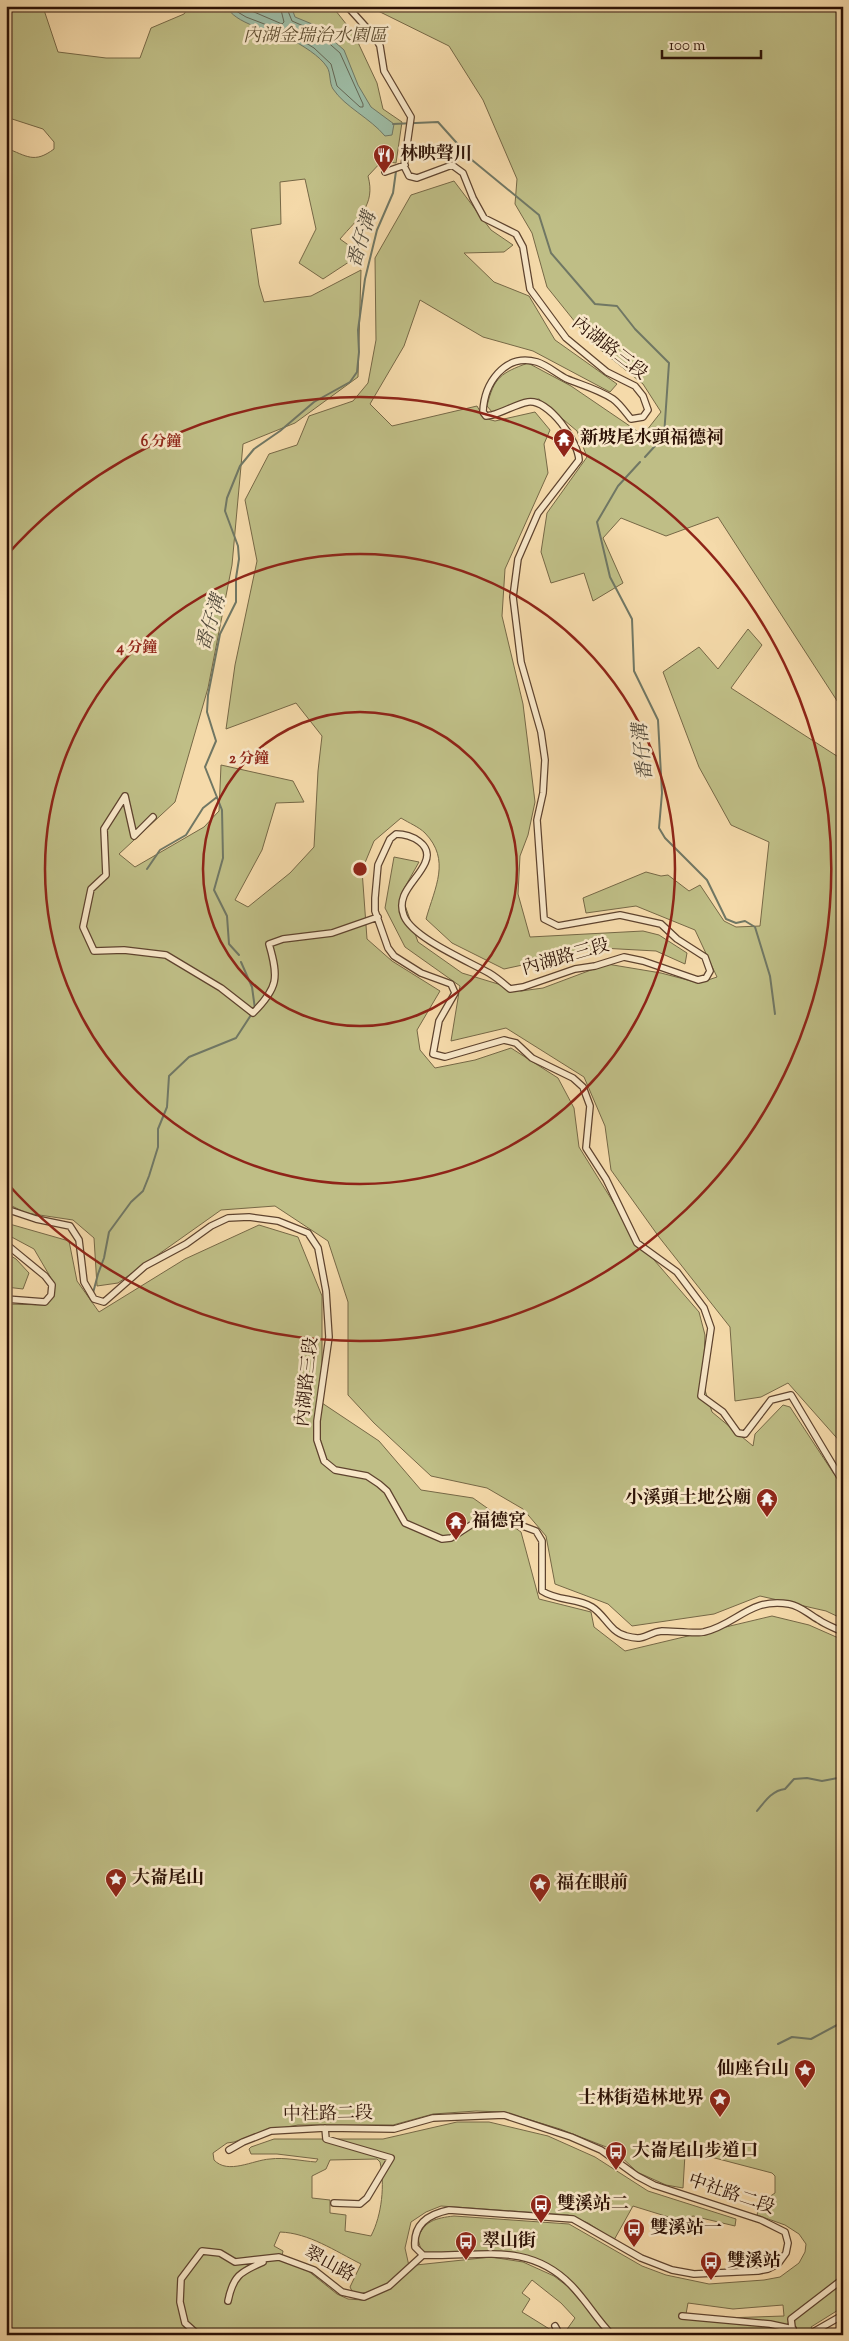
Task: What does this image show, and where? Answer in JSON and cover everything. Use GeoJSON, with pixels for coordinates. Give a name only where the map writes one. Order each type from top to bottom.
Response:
{"type":"FeatureCollection","features":[{"type":"Feature","properties":{"kind":"street"},"geometry":{"type":"LineString","coordinates":[[347,6],[375,37],[382,54],[384,71],[411,117],[404,165],[385,172]]}},
{"type":"Feature","properties":{"kind":"street","name":"內湖路三段"},"geometry":{"type":"LineString","coordinates":[[404,165],[410,176],[417,178],[452,165],[461,170],[484,218],[516,234],[523,247],[530,289],[566,338],[607,372],[635,386],[643,396],[648,410],[644,417],[631,419],[613,399],[561,376],[538,362],[526,360],[509,365],[498,371],[490,382],[484,396],[483,412],[486,416],[492,415],[529,402],[541,405],[566,428],[578,452],[579,460],[538,513],[518,559],[513,597],[521,662],[541,732],[545,760],[543,793],[537,820],[544,919],[558,926],[620,915],[660,924],[677,939],[705,957],[710,971],[706,978],[698,980],[643,960],[624,957],[595,966],[575,969],[524,986],[510,988],[491,974],[426,939],[405,918],[401,904],[405,892],[426,861],[426,852],[422,843],[410,834],[396,834],[390,839],[378,865],[375,898],[378,917],[388,948],[394,956],[422,973],[451,984],[455,993],[439,1022],[433,1054],[445,1057],[504,1040],[516,1043],[532,1058],[573,1078],[583,1087],[590,1106],[586,1148],[606,1179],[637,1243],[684,1279],[706,1315],[711,1328],[701,1396],[723,1412],[738,1433],[745,1434],[771,1400],[791,1395],[843,1482]]}},
{"type":"Feature","properties":{"kind":"street"},"geometry":{"type":"LineString","coordinates":[[153,817],[134,836],[125,796],[104,829],[106,875],[91,890],[83,927],[94,951],[124,950],[166,955],[221,988],[253,1013],[270,996],[277,969],[270,944],[283,939],[332,933],[378,917]]}},
{"type":"Feature","properties":{"kind":"street","name":"內湖路三段"},"geometry":{"type":"LineString","coordinates":[[6,1209],[70,1226],[79,1240],[84,1282],[94,1299],[104,1302],[145,1266],[186,1244],[211,1226],[228,1218],[250,1216],[278,1221],[301,1229],[314,1240],[318,1248],[326,1291],[329,1337],[317,1421],[317,1440],[321,1456],[329,1467],[367,1476],[388,1491],[405,1523],[442,1539],[452,1538],[470,1525],[488,1517],[500,1518],[536,1531],[542,1541],[542,1591],[550,1596],[592,1607],[612,1629],[625,1636],[644,1638],[656,1631],[681,1630],[703,1633],[723,1625],[752,1607],[776,1603],[801,1608],[818,1620],[843,1632]]}},
{"type":"Feature","properties":{"kind":"street"},"geometry":{"type":"LineString","coordinates":[[6,1244],[45,1276],[52,1285],[51,1295],[45,1302],[6,1299]]}},
{"type":"Feature","properties":{"kind":"street","name":"中社路二段"},"geometry":{"type":"LineString","coordinates":[[229,2150],[243,2142],[271,2131],[326,2128],[394,2129],[434,2118],[461,2115],[492,2115],[514,2118],[601,2150],[637,2176],[654,2185],[779,2228],[785,2232],[788,2243],[782,2259],[768,2269],[758,2272],[694,2274],[672,2270],[641,2258],[573,2219],[449,2210],[432,2214],[417,2229],[415,2247],[423,2255]]}},
{"type":"Feature","properties":{"kind":"street"},"geometry":{"type":"LineString","coordinates":[[326,2128],[326,2139],[391,2158],[367,2198],[360,2204],[334,2203]]}},
{"type":"Feature","properties":{"kind":"street","name":"翠山路"},"geometry":{"type":"LineString","coordinates":[[195,2332],[185,2323],[180,2302],[181,2279],[202,2251],[220,2252],[235,2262],[268,2260],[280,2257],[314,2270],[342,2292],[364,2297],[390,2286],[423,2255]]}},
{"type":"Feature","properties":{"kind":"street"},"geometry":{"type":"LineString","coordinates":[[423,2255],[479,2252],[508,2254],[528,2258],[561,2275],[612,2335]]}},
{"type":"Feature","properties":{"kind":"street"},"geometry":{"type":"LineString","coordinates":[[228,2301],[232,2282],[249,2268],[268,2260]]}},
{"type":"Feature","properties":{"kind":"street"},"geometry":{"type":"LineString","coordinates":[[682,2316],[770,2324],[793,2332],[791,2319],[839,2282]]}},
{"type":"Feature","properties":{"kind":"street"},"geometry":{"type":"LineString","coordinates":[[813,2335],[815,2331],[843,2314]]}},
{"type":"Feature","properties":{"kind":"street"},"geometry":{"type":"LineString","coordinates":[[554,2326],[560,2335]]}},
{"type":"Feature","properties":{"kind":"street"},"geometry":{"type":"LineString","coordinates":[[838,2335],[843,2330]]}},
{"type":"Feature","properties":{"kind":"green space","name":"內湖金瑞治水園區"},"geometry":{"type":"Polygon","coordinates":[[[6,6],[53,6],[44,10],[58,52],[106,58],[140,58],[151,28],[184,14],[190,6],[332,6],[354,34],[377,83],[383,109],[402,122],[396,163],[382,161],[368,176],[370,195],[364,210],[340,239],[361,254],[323,279],[299,263],[316,229],[305,179],[280,182],[281,224],[251,229],[259,285],[264,302],[311,296],[361,270],[358,377],[295,423],[243,444],[232,565],[208,688],[175,802],[119,854],[135,867],[204,827],[219,811],[221,765],[293,781],[304,802],[276,803],[262,850],[235,900],[248,907],[290,873],[314,847],[322,736],[296,703],[226,729],[235,665],[257,561],[245,500],[269,454],[297,445],[309,416],[353,401],[368,383],[376,340],[375,258],[411,195],[454,181],[491,230],[513,245],[504,252],[464,253],[494,282],[529,296],[555,340],[617,384],[610,392],[533,351],[483,337],[420,300],[404,346],[370,404],[392,426],[477,406],[484,418],[495,421],[535,412],[550,430],[544,444],[548,473],[505,569],[502,616],[523,704],[535,802],[528,835],[520,856],[518,894],[530,937],[643,931],[659,935],[687,953],[685,964],[656,951],[601,948],[504,969],[452,943],[426,919],[439,874],[437,853],[433,843],[425,833],[401,818],[374,841],[362,870],[367,939],[392,961],[440,991],[417,1030],[420,1050],[435,1068],[475,1060],[511,1048],[558,1078],[574,1108],[579,1147],[636,1239],[699,1312],[705,1335],[703,1384],[712,1412],[753,1446],[755,1434],[783,1405],[790,1407],[834,1474],[843,1480],[843,1619],[826,1611],[760,1596],[714,1614],[632,1626],[608,1604],[555,1584],[546,1536],[523,1509],[487,1488],[431,1476],[374,1423],[348,1395],[348,1302],[328,1241],[275,1206],[221,1210],[118,1283],[97,1286],[94,1238],[73,1220],[26,1213],[6,1203],[6,148],[25,156],[36,157],[47,154],[54,149],[54,142],[43,129],[6,117],[6,6]]]}},
{"type":"Feature","properties":{"kind":"green space"},"geometry":{"type":"Polygon","coordinates":[[[368,6],[843,6],[843,710],[718,517],[666,536],[621,518],[603,538],[623,583],[593,601],[584,573],[551,583],[541,552],[547,513],[587,457],[577,431],[539,399],[526,401],[492,412],[487,406],[496,382],[505,373],[528,363],[571,386],[643,435],[661,412],[643,384],[592,343],[547,287],[532,233],[515,204],[517,179],[483,100],[449,46],[368,6]]]}},
{"type":"Feature","properties":{"kind":"green space"},"geometry":{"type":"Polygon","coordinates":[[[748,629],[762,645],[731,688],[843,760],[843,1445],[788,1383],[761,1397],[735,1401],[730,1327],[659,1237],[611,1170],[605,1126],[584,1077],[506,1028],[451,1041],[460,986],[405,947],[385,908],[394,857],[419,862],[401,894],[418,942],[462,973],[521,991],[543,988],[607,964],[661,973],[699,983],[717,977],[695,930],[636,906],[586,913],[583,898],[646,872],[661,876],[668,875],[689,891],[700,885],[724,921],[736,927],[760,926],[769,842],[731,825],[699,767],[663,672],[699,647],[718,669],[748,629]]]}},
{"type":"Feature","properties":{"kind":"green space"},"geometry":{"type":"Polygon","coordinates":[[[6,1223],[69,1241],[77,1281],[99,1312],[185,1259],[259,1225],[298,1237],[322,1296],[322,1403],[379,1441],[421,1490],[473,1498],[521,1532],[539,1599],[591,1612],[594,1627],[625,1651],[772,1616],[809,1625],[843,1640],[843,2307],[811,2327],[815,2335],[749,2335],[716,2332],[700,2335],[615,2335],[579,2290],[562,2274],[544,2263],[526,2256],[488,2251],[425,2253],[421,2250],[418,2239],[423,2228],[436,2219],[454,2216],[569,2224],[642,2266],[666,2275],[709,2284],[780,2277],[799,2263],[805,2252],[806,2244],[799,2234],[785,2225],[757,2215],[760,2203],[775,2193],[775,2176],[772,2173],[688,2151],[685,2154],[683,2188],[666,2185],[637,2172],[614,2150],[560,2129],[504,2112],[476,2111],[433,2114],[393,2125],[298,2125],[261,2132],[227,2143],[213,2153],[214,2160],[220,2164],[233,2167],[275,2159],[316,2162],[318,2159],[277,2154],[251,2154],[249,2149],[274,2139],[383,2139],[457,2122],[489,2122],[548,2136],[595,2157],[648,2191],[736,2219],[735,2226],[693,2216],[684,2220],[675,2219],[633,2206],[614,2240],[588,2223],[568,2215],[441,2206],[426,2212],[411,2222],[405,2248],[409,2266],[383,2287],[368,2293],[352,2291],[350,2287],[361,2264],[332,2248],[312,2239],[280,2232],[274,2246],[283,2251],[281,2261],[307,2270],[337,2294],[348,2299],[362,2300],[393,2287],[416,2265],[491,2257],[523,2262],[554,2276],[567,2286],[610,2335],[563,2335],[575,2318],[561,2303],[532,2280],[522,2293],[530,2299],[522,2312],[551,2330],[549,2335],[6,2335],[6,1304],[46,1305],[55,1285],[34,1249],[6,1234],[6,1223]],[[377,2159],[330,2160],[326,2169],[312,2176],[312,2198],[330,2200],[330,2213],[346,2215],[345,2231],[371,2236],[375,2228],[382,2199],[382,2171],[380,2162],[377,2159]],[[688,2303],[686,2314],[725,2318],[784,2316],[783,2305],[733,2309],[688,2303]]]}},
{"type":"Feature","properties":{"kind":"green space"},"geometry":{"type":"Polygon","coordinates":[[[6,1253],[16,1259],[29,1273],[23,1289],[6,1287],[6,1253]]]}},
{"type":"Feature","properties":{"kind":"water"},"geometry":{"type":"Polygon","coordinates":[[[227,6],[291,6],[295,17],[317,26],[344,50],[358,85],[371,107],[394,124],[392,135],[385,136],[338,95],[332,87],[327,67],[315,55],[290,39],[245,22],[230,12],[227,6]]]}},
{"type":"Feature","properties":{"kind":"waterway","name":"番仔溝"},"geometry":{"type":"LineString","coordinates":[[393,124],[438,122],[472,160],[539,215],[551,253],[595,304],[617,306],[635,329],[669,363],[664,436],[645,457]]}},
{"type":"Feature","properties":{"kind":"waterway","name":"番仔溝"},"geometry":{"type":"LineString","coordinates":[[239,955],[229,944],[227,916],[214,890],[223,858],[222,810],[205,767],[216,741],[207,712],[208,695],[220,634],[236,602],[238,546],[225,511],[227,498],[240,466],[254,449],[280,431],[314,402],[350,382],[357,372],[359,352],[358,330],[365,279],[377,230],[393,193],[396,171]]}},
{"type":"Feature","properties":{"kind":"waterway","name":"番仔溝"},"geometry":{"type":"LineString","coordinates":[[640,462],[618,486],[597,522],[610,577],[632,619],[634,671],[658,720],[662,793],[659,828],[665,838],[707,880],[726,919],[736,923],[745,921],[755,927],[770,976],[775,1014]]}},
{"type":"Feature","properties":{"kind":"waterway"},"geometry":{"type":"LineString","coordinates":[[147,869],[160,850],[186,835],[203,808],[217,797]]}},
{"type":"Feature","properties":{"kind":"waterway"},"geometry":{"type":"LineString","coordinates":[[241,962],[252,987],[255,1009]]}},
{"type":"Feature","properties":{"kind":"waterway"},"geometry":{"type":"LineString","coordinates":[[93,1293],[104,1258],[109,1232],[131,1202],[143,1191],[149,1176],[158,1147],[158,1129],[167,1107],[169,1076],[189,1057],[236,1038],[251,1015]]}},
{"type":"Feature","properties":{"kind":"waterway"},"geometry":{"type":"LineString","coordinates":[[757,1811],[769,1797],[777,1791],[785,1789],[794,1779],[807,1778],[822,1781],[843,1777]]}},
{"type":"Feature","properties":{"kind":"waterway"},"geometry":{"type":"LineString","coordinates":[[778,2044],[792,2037],[811,2039],[837,2025],[843,2016]]}},
{"type":"Feature","properties":{"kind":"place","name":"林映聲川"},"geometry":{"type":"Point","coordinates":[384,174]}},
{"type":"Feature","properties":{"kind":"place","name":"新坡尾水頭福德祠"},"geometry":{"type":"Point","coordinates":[564,458]}},
{"type":"Feature","properties":{"kind":"place","name":"小溪頭土地公廟"},"geometry":{"type":"Point","coordinates":[767,1518]}},
{"type":"Feature","properties":{"kind":"place","name":"福德宮"},"geometry":{"type":"Point","coordinates":[456,1541]}},
{"type":"Feature","properties":{"kind":"place","name":"大崙尾山"},"geometry":{"type":"Point","coordinates":[116,1898]}},
{"type":"Feature","properties":{"kind":"place","name":"福在眼前"},"geometry":{"type":"Point","coordinates":[540,1903]}},
{"type":"Feature","properties":{"kind":"place","name":"仙座台山"},"geometry":{"type":"Point","coordinates":[805,2089]}},
{"type":"Feature","properties":{"kind":"place","name":"士林街造林地界"},"geometry":{"type":"Point","coordinates":[720,2118]}},
{"type":"Feature","properties":{"kind":"place","name":"大崙尾山步道口"},"geometry":{"type":"Point","coordinates":[616,2171]}},
{"type":"Feature","properties":{"kind":"place","name":"雙溪站二"},"geometry":{"type":"Point","coordinates":[541,2224]}},
{"type":"Feature","properties":{"kind":"place","name":"雙溪站一"},"geometry":{"type":"Point","coordinates":[634,2248]}},
{"type":"Feature","properties":{"kind":"place","name":"翠山街"},"geometry":{"type":"Point","coordinates":[466,2261]}},
{"type":"Feature","properties":{"kind":"place","name":"雙溪站"},"geometry":{"type":"Point","coordinates":[711,2281]}}]}
